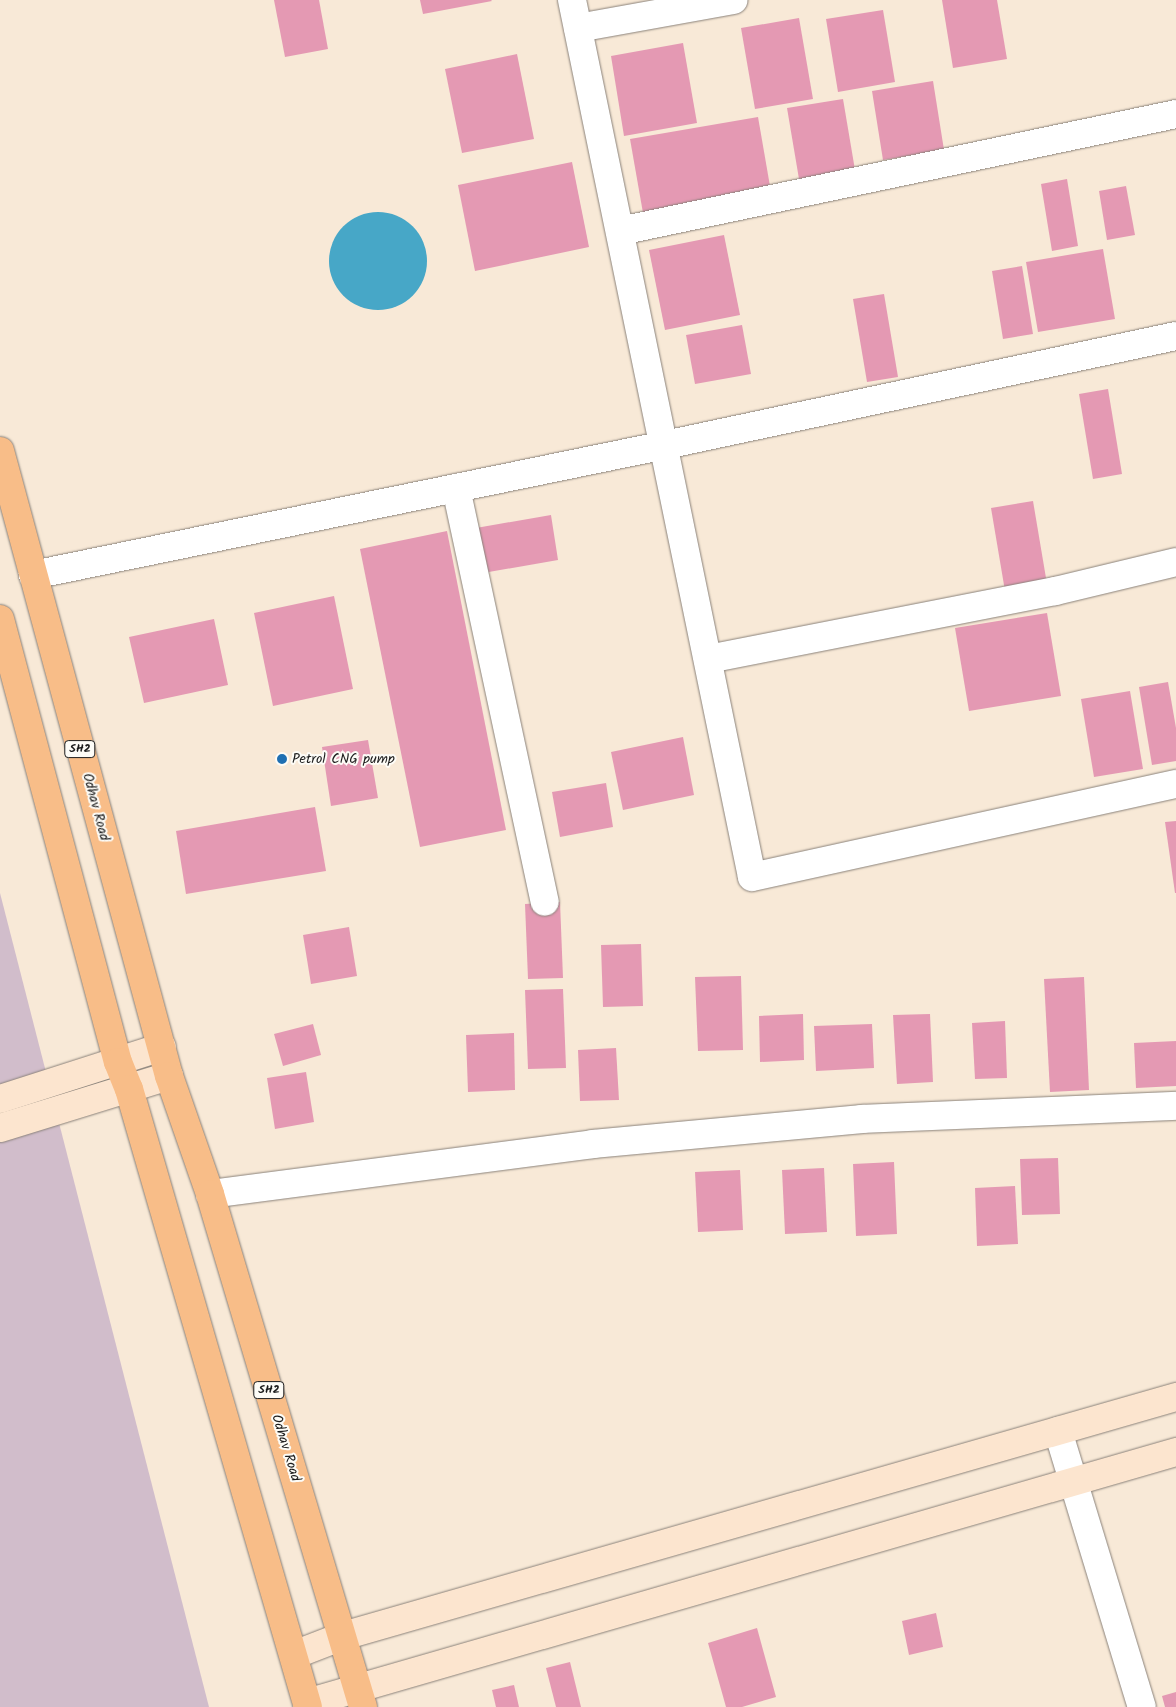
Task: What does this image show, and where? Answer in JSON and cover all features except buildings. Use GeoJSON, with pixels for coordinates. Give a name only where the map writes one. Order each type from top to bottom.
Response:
{"type":"FeatureCollection","features":[{"type":"Feature","properties":{"kind":"main road","name":"Odhav Road"},"geometry":{"type":"LineString","coordinates":[[0,451],[162,1047]]}},
{"type":"Feature","properties":{"kind":"main road"},"geometry":{"type":"LineString","coordinates":[[0,619],[118,1062],[129,1089],[307,1705]]}},
{"type":"Feature","properties":{"kind":"main road","name":"SH2"},"geometry":{"type":"LineString","coordinates":[[162,1047],[169,1076]]}},
{"type":"Feature","properties":{"kind":"main road","name":"Odhav Road"},"geometry":{"type":"LineString","coordinates":[[169,1076],[210,1194],[361,1697]]}},
{"type":"Feature","properties":{"kind":"street"},"geometry":{"type":"LineString","coordinates":[[572,0],[665,445],[752,877],[1176,784]]}},
{"type":"Feature","properties":{"kind":"street"},"geometry":{"type":"LineString","coordinates":[[578,28],[733,0]]}},
{"type":"Feature","properties":{"kind":"street"},"geometry":{"type":"LineString","coordinates":[[620,231],[1176,114]]}},
{"type":"Feature","properties":{"kind":"street"},"geometry":{"type":"LineString","coordinates":[[33,574],[665,445],[1176,336]]}},
{"type":"Feature","properties":{"kind":"street"},"geometry":{"type":"LineString","coordinates":[[456,488],[545,902]]}},
{"type":"Feature","properties":{"kind":"street"},"geometry":{"type":"LineString","coordinates":[[708,659],[1055,591],[1176,562]]}},
{"type":"Feature","properties":{"kind":"street"},"geometry":{"type":"LineString","coordinates":[[0,1100],[162,1047]]}},
{"type":"Feature","properties":{"kind":"street"},"geometry":{"type":"LineString","coordinates":[[0,1128],[169,1076]]}},
{"type":"Feature","properties":{"kind":"street"},"geometry":{"type":"LineString","coordinates":[[210,1194],[593,1144],[805,1125],[1176,1106]]}},
{"type":"Feature","properties":{"kind":"street"},"geometry":{"type":"LineString","coordinates":[[294,1655],[343,1636],[1176,1397]]}},
{"type":"Feature","properties":{"kind":"street"},"geometry":{"type":"LineString","coordinates":[[1058,1431],[1142,1707]]}},
{"type":"Feature","properties":{"kind":"street"},"geometry":{"type":"LineString","coordinates":[[307,1705],[361,1697],[1074,1481],[1176,1452]]}},
{"type":"Feature","properties":{"kind":"shaded area"},"geometry":{"type":"Polygon","coordinates":[[[0,893],[209,1707],[0,1707],[0,893]]]}},
{"type":"Feature","properties":{"kind":"water"},"geometry":{"type":"Polygon","coordinates":[[[378,212],[397,215],[413,226],[424,242],[427,261],[424,280],[413,296],[397,307],[378,310],[359,307],[343,296],[332,280],[329,261],[332,242],[343,226],[359,215],[378,212]]]}},
{"type":"Feature","properties":{"kind":"place","name":"Petrol CNG pump"},"geometry":{"type":"Point","coordinates":[282,759]}}]}
